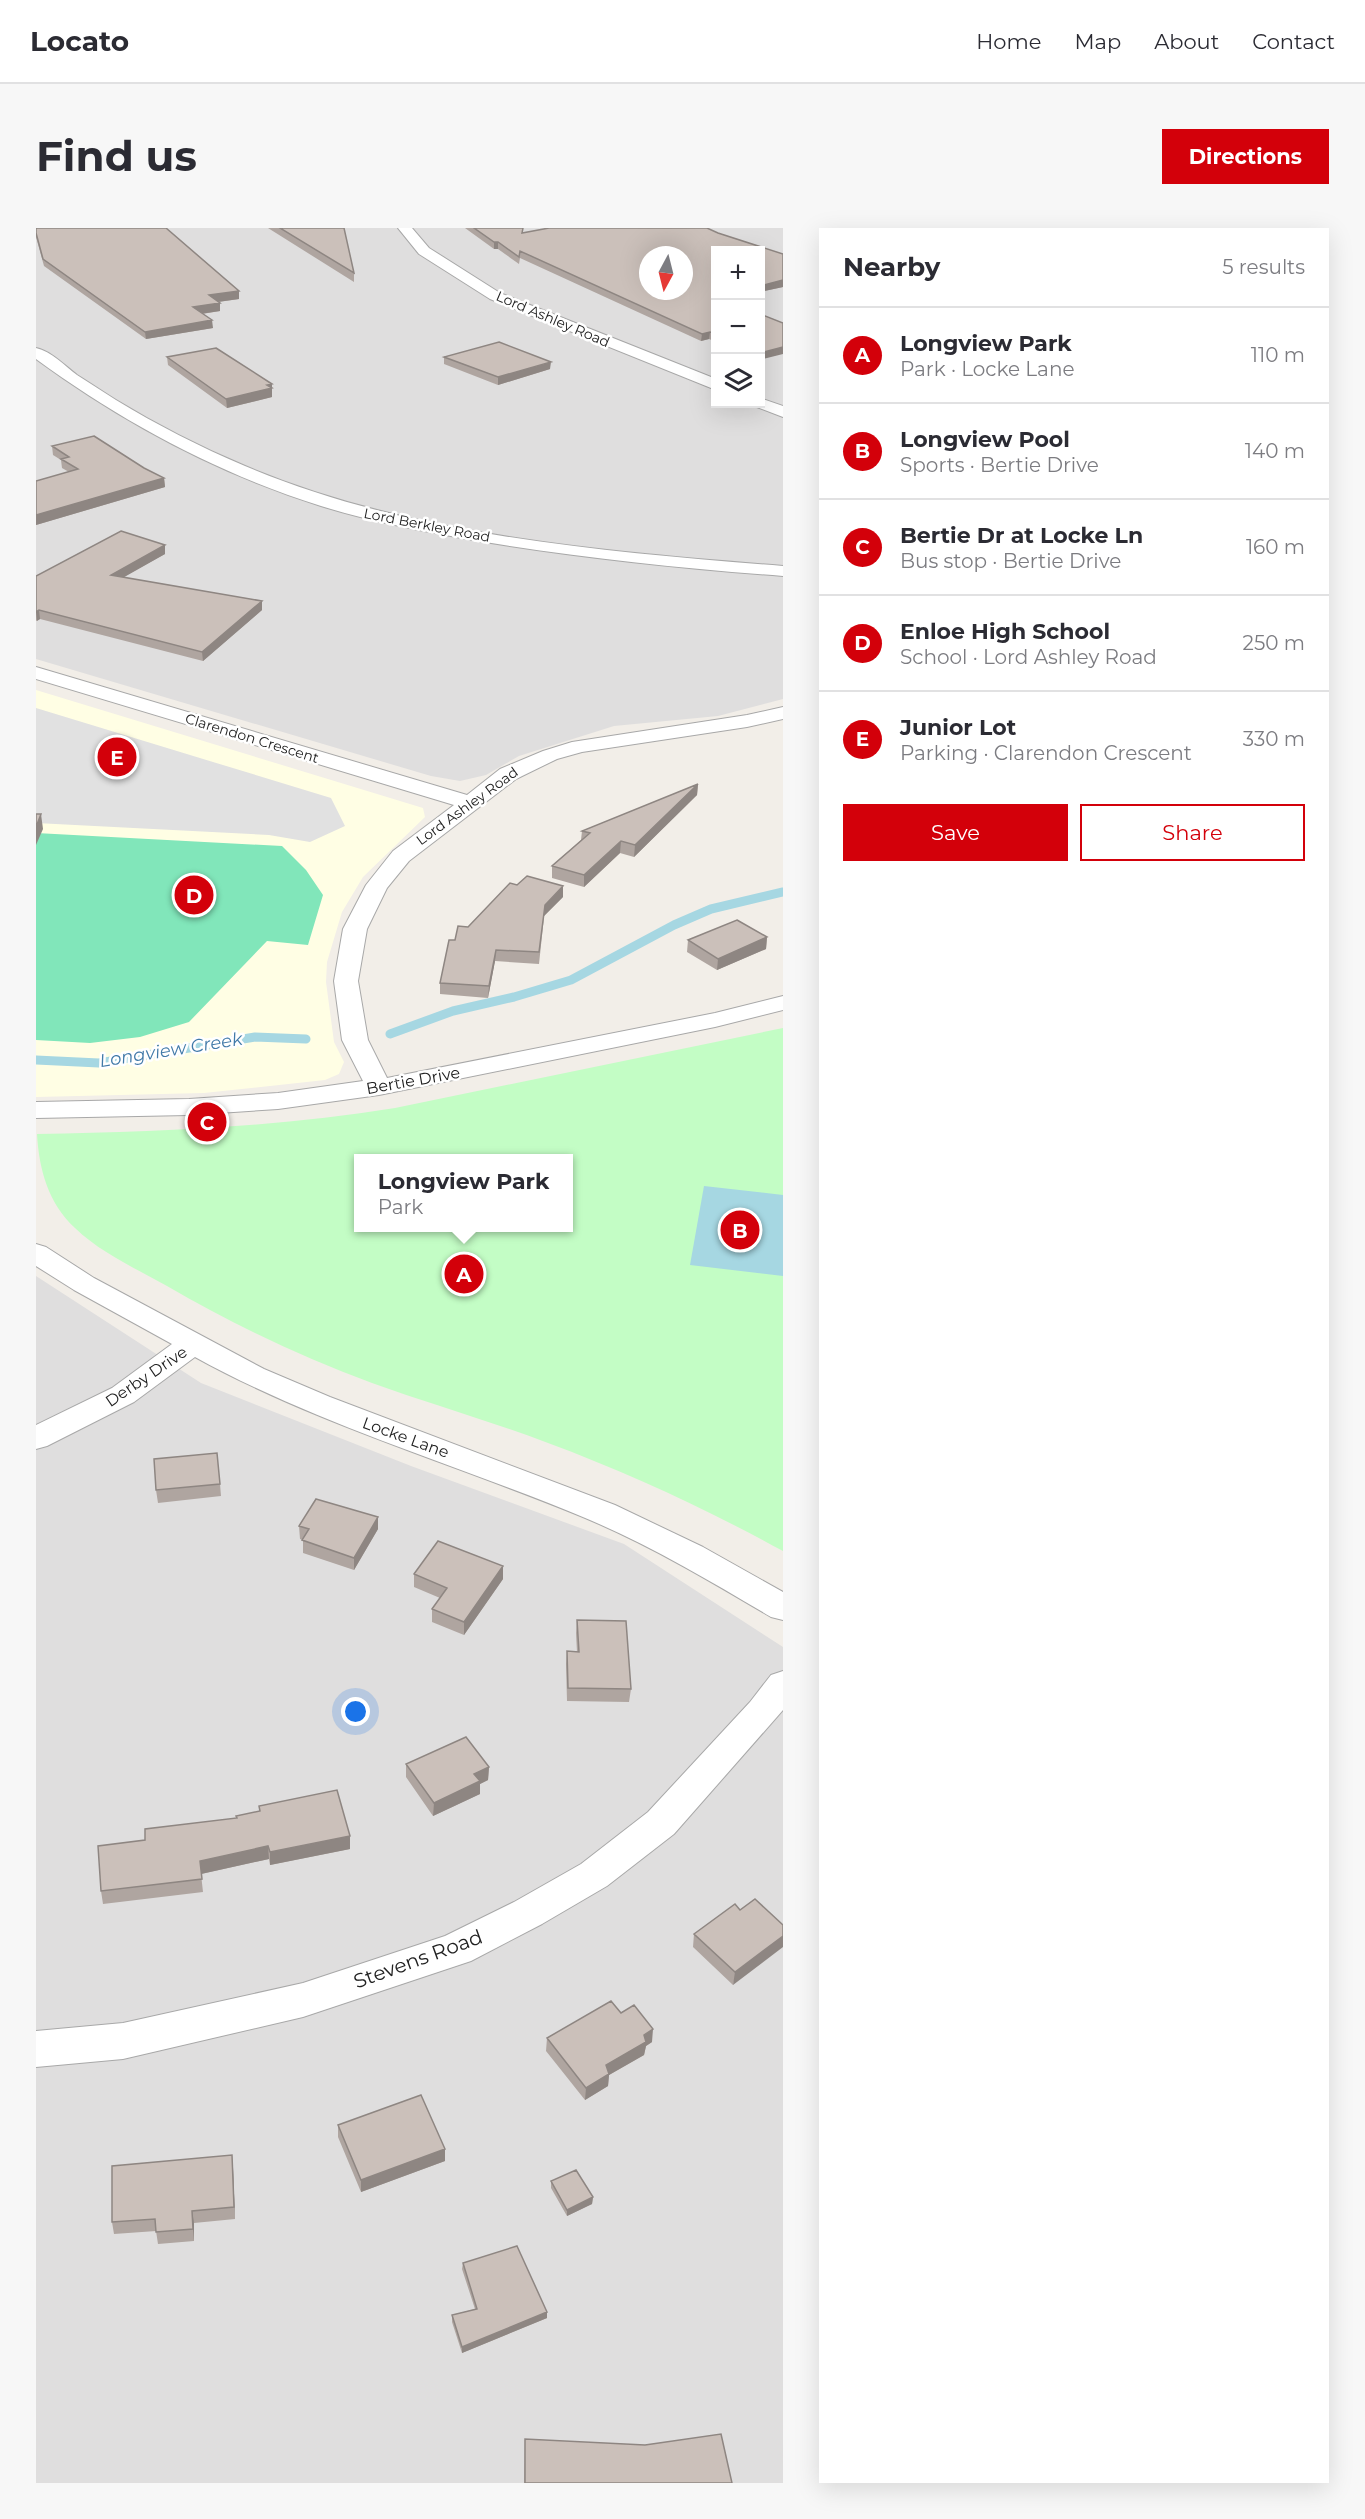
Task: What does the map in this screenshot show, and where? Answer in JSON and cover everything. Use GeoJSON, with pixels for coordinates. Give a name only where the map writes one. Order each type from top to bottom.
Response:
{"type":"FeatureCollection","features":[{"type":"Feature","properties":{"kind":"street","name":"Lord Ashley Road"},"geometry":{"type":"LineString","coordinates":[[405,228],[424,250],[495,296],[711,383]]}},
{"type":"Feature","properties":{"kind":"street","name":"Lord Berkley Road"},"geometry":{"type":"LineString","coordinates":[[36,352],[70,378],[165,435],[290,489],[369,515],[490,538],[591,553],[783,571]]}},
{"type":"Feature","properties":{"kind":"street"},"geometry":{"type":"LineString","coordinates":[[765,405],[783,412]]}},
{"type":"Feature","properties":{"kind":"street","name":"Clarendon Crescent"},"geometry":{"type":"LineString","coordinates":[[36,673],[468,802]]}},
{"type":"Feature","properties":{"kind":"street","name":"Lord Ashley Road"},"geometry":{"type":"LineString","coordinates":[[379,1087],[355,1040],[346,981],[355,929],[364,905],[401,856],[468,802],[526,764],[579,746],[783,713]]}},
{"type":"Feature","properties":{"kind":"street","name":"Bertie Drive"},"geometry":{"type":"LineString","coordinates":[[36,1110],[189,1107],[278,1101],[379,1087],[715,1020],[783,1003]]}},
{"type":"Feature","properties":{"kind":"street","name":"Locke Lane"},"geometry":{"type":"LineString","coordinates":[[36,1253],[84,1284],[253,1376],[319,1404],[604,1513],[691,1555],[783,1608]]}},
{"type":"Feature","properties":{"kind":"street","name":"Derby Drive"},"geometry":{"type":"LineString","coordinates":[[36,1438],[123,1395],[192,1344]]}},
{"type":"Feature","properties":{"kind":"street","name":"Stevens Road"},"geometry":{"type":"LineString","coordinates":[[36,2049],[123,2041],[303,2000],[457,1949],[528,1913],[594,1875],[661,1823],[762,1712],[783,1684]]}},
{"type":"Feature","properties":{"kind":"shaded area"},"geometry":{"type":"Polygon","coordinates":[[[36,228],[783,228],[783,699],[718,716],[614,726],[519,756],[486,775],[460,781],[431,776],[36,659],[36,228]]]}},
{"type":"Feature","properties":{"kind":"shaded area"},"geometry":{"type":"Polygon","coordinates":[[[36,690],[423,808],[425,817],[363,877],[342,912],[327,962],[326,982],[334,1042],[344,1062],[339,1074],[325,1080],[204,1093],[36,1097],[36,690]]]}},
{"type":"Feature","properties":{"kind":"shaded area"},"geometry":{"type":"Polygon","coordinates":[[[36,708],[331,798],[345,826],[310,842],[269,835],[36,823],[36,708]]]}},
{"type":"Feature","properties":{"kind":"shaded area"},"geometry":{"type":"Polygon","coordinates":[[[36,1276],[201,1383],[411,1466],[624,1544],[783,1647],[783,2483],[36,2483],[36,1276]]]}},
{"type":"Feature","properties":{"kind":"green space"},"geometry":{"type":"Polygon","coordinates":[[[36,833],[282,846],[306,870],[323,895],[308,945],[267,941],[189,1022],[140,1037],[90,1043],[36,1040],[36,833]]]}},
{"type":"Feature","properties":{"kind":"green space"},"geometry":{"type":"Polygon","coordinates":[[[783,1028],[783,1551],[697,1507],[608,1467],[526,1435],[345,1373],[216,1314],[107,1253],[75,1228],[58,1208],[52,1196],[43,1173],[38,1147],[37,1134],[217,1127],[395,1108],[783,1028]]]}},
{"type":"Feature","properties":{"kind":"water"},"geometry":{"type":"Polygon","coordinates":[[[704,1186],[783,1195],[783,1276],[690,1265],[704,1186]]]}},
{"type":"Feature","properties":{"kind":"building"},"geometry":{"type":"Polygon","coordinates":[[[36,228],[166,228],[239,291],[209,295],[220,303],[193,307],[212,320],[145,332],[43,259],[36,228]]]}},
{"type":"Feature","properties":{"kind":"building"},"geometry":{"type":"Polygon","coordinates":[[[280,228],[344,228],[354,273],[280,228]]]}},
{"type":"Feature","properties":{"kind":"building"},"geometry":{"type":"Polygon","coordinates":[[[474,228],[523,228],[522,233],[549,228],[707,228],[758,246],[711,246],[711,332],[702,334],[520,251],[519,257],[498,242],[494,242],[474,228]]]}},
{"type":"Feature","properties":{"kind":"building"},"geometry":{"type":"Polygon","coordinates":[[[765,248],[783,254],[783,280],[765,285],[765,248]]]}},
{"type":"Feature","properties":{"kind":"building"},"geometry":{"type":"Polygon","coordinates":[[[765,316],[783,323],[783,347],[765,352],[765,316]]]}},
{"type":"Feature","properties":{"kind":"building"},"geometry":{"type":"Polygon","coordinates":[[[499,342],[551,362],[498,377],[444,357],[499,342]]]}},
{"type":"Feature","properties":{"kind":"building"},"geometry":{"type":"Polygon","coordinates":[[[216,348],[272,384],[267,385],[272,388],[226,399],[167,357],[216,348]]]}},
{"type":"Feature","properties":{"kind":"building"},"geometry":{"type":"Polygon","coordinates":[[[94,436],[164,478],[36,515],[36,481],[78,469],[61,459],[69,457],[52,446],[94,436]]]}},
{"type":"Feature","properties":{"kind":"building"},"geometry":{"type":"Polygon","coordinates":[[[121,531],[165,545],[111,575],[262,601],[202,652],[39,610],[36,612],[36,576],[121,531]]]}},
{"type":"Feature","properties":{"kind":"building"},"geometry":{"type":"Polygon","coordinates":[[[698,784],[635,845],[621,841],[584,875],[552,866],[590,833],[582,831],[698,784]]]}},
{"type":"Feature","properties":{"kind":"building"},"geometry":{"type":"Polygon","coordinates":[[[36,814],[41,814],[36,827],[36,814]]]}},
{"type":"Feature","properties":{"kind":"building"},"geometry":{"type":"Polygon","coordinates":[[[527,876],[563,886],[545,905],[539,952],[496,950],[489,986],[440,983],[449,940],[455,940],[458,926],[468,927],[510,883],[517,885],[527,876]]]}},
{"type":"Feature","properties":{"kind":"building"},"geometry":{"type":"Polygon","coordinates":[[[737,920],[767,937],[718,959],[688,940],[737,920]]]}},
{"type":"Feature","properties":{"kind":"building"},"geometry":{"type":"Polygon","coordinates":[[[217,1453],[220,1484],[156,1490],[154,1459],[217,1453]]]}},
{"type":"Feature","properties":{"kind":"building"},"geometry":{"type":"Polygon","coordinates":[[[316,1499],[378,1517],[354,1558],[302,1540],[309,1529],[299,1526],[316,1499]]]}},
{"type":"Feature","properties":{"kind":"building"},"geometry":{"type":"Polygon","coordinates":[[[438,1541],[503,1566],[464,1622],[432,1609],[447,1588],[414,1574],[438,1541]]]}},
{"type":"Feature","properties":{"kind":"building"},"geometry":{"type":"Polygon","coordinates":[[[577,1620],[626,1621],[631,1689],[568,1688],[567,1651],[579,1652],[577,1620]]]}},
{"type":"Feature","properties":{"kind":"building"},"geometry":{"type":"Polygon","coordinates":[[[466,1737],[489,1767],[474,1774],[480,1781],[434,1803],[406,1764],[466,1737]]]}},
{"type":"Feature","properties":{"kind":"building"},"geometry":{"type":"Polygon","coordinates":[[[337,1790],[350,1836],[270,1852],[268,1846],[200,1861],[202,1879],[101,1891],[98,1846],[145,1840],[145,1829],[237,1818],[236,1816],[260,1811],[259,1806],[337,1790]]]}},
{"type":"Feature","properties":{"kind":"building"},"geometry":{"type":"Polygon","coordinates":[[[755,1899],[783,1925],[783,1936],[735,1972],[694,1934],[735,1904],[740,1910],[755,1899]]]}},
{"type":"Feature","properties":{"kind":"building"},"geometry":{"type":"Polygon","coordinates":[[[611,2001],[621,2013],[634,2005],[653,2029],[644,2035],[646,2042],[606,2065],[609,2074],[586,2088],[547,2038],[611,2001]]]}},
{"type":"Feature","properties":{"kind":"building"},"geometry":{"type":"Polygon","coordinates":[[[421,2095],[445,2149],[361,2180],[338,2125],[421,2095]]]}},
{"type":"Feature","properties":{"kind":"building"},"geometry":{"type":"Polygon","coordinates":[[[232,2155],[234,2207],[192,2211],[193,2229],[156,2232],[155,2219],[112,2222],[112,2166],[232,2155]]]}},
{"type":"Feature","properties":{"kind":"building"},"geometry":{"type":"Polygon","coordinates":[[[576,2170],[593,2197],[567,2210],[551,2181],[576,2170]]]}},
{"type":"Feature","properties":{"kind":"building"},"geometry":{"type":"Polygon","coordinates":[[[517,2246],[547,2312],[462,2347],[452,2315],[477,2309],[463,2263],[517,2246]]]}},
{"type":"Feature","properties":{"kind":"building"},"geometry":{"type":"Polygon","coordinates":[[[721,2434],[732,2483],[525,2483],[525,2439],[645,2445],[721,2434]]]}},
{"type":"Feature","properties":{"kind":"waterway"},"geometry":{"type":"LineString","coordinates":[[390,1034],[453,1011],[514,997],[571,980],[674,925],[711,909],[783,892]]}},
{"type":"Feature","properties":{"kind":"waterway","name":"Longview Creek"},"geometry":{"type":"LineString","coordinates":[[36,1060],[99,1063],[255,1037],[306,1039]]}},
{"type":"Feature","properties":{"kind":"place","name":"Junior Lot"},"geometry":{"type":"Point","coordinates":[117,757]}},
{"type":"Feature","properties":{"kind":"place","name":"Enloe High School"},"geometry":{"type":"Point","coordinates":[194,895]}},
{"type":"Feature","properties":{"kind":"place","name":"Bertie Dr at Locke Ln"},"geometry":{"type":"Point","coordinates":[207,1122]}},
{"type":"Feature","properties":{"kind":"place","name":"Longview Pool"},"geometry":{"type":"Point","coordinates":[740,1230]}},
{"type":"Feature","properties":{"kind":"place","name":"Longview Park"},"geometry":{"type":"Point","coordinates":[464,1274]}}]}
